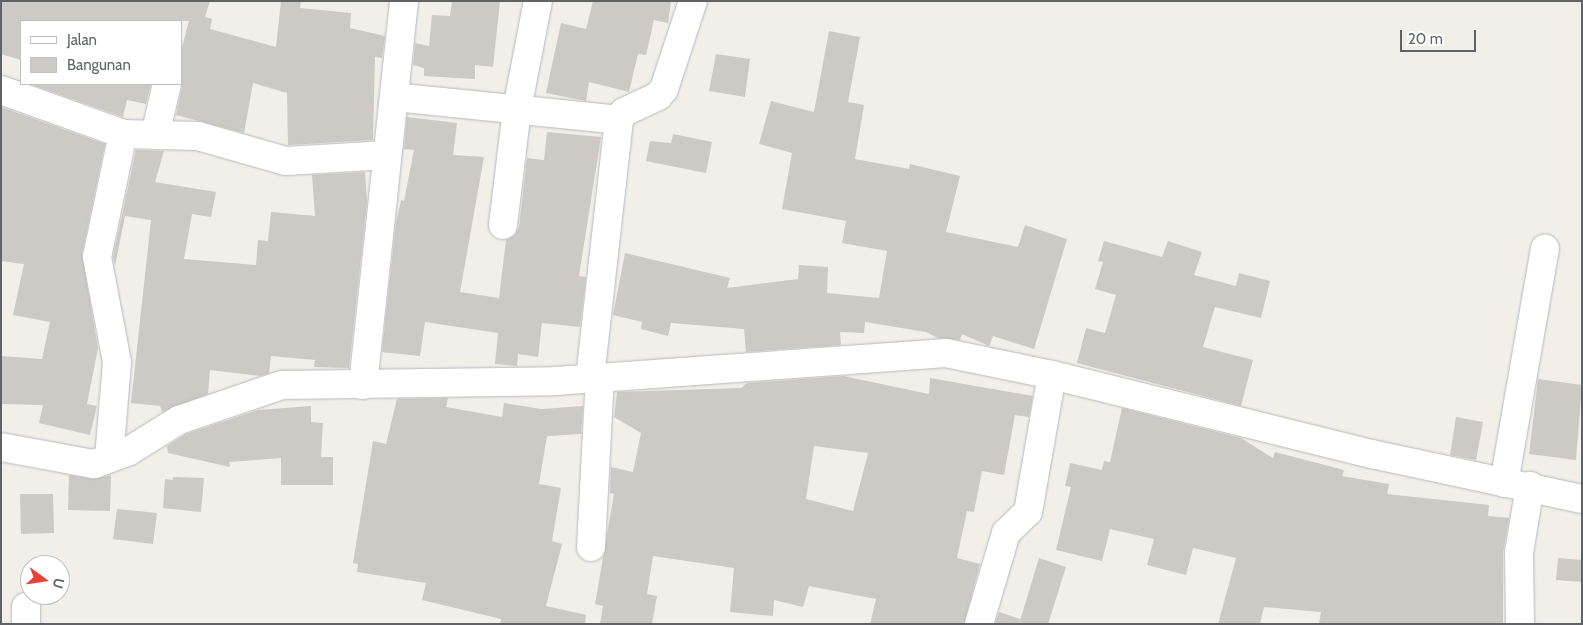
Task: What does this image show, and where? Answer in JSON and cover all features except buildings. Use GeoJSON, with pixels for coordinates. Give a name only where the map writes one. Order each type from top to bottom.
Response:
{"type":"FeatureCollection","features":[{"type":"Feature","properties":{"kind":"street"},"geometry":{"type":"LineString","coordinates":[[363,385],[404,1]]}},
{"type":"Feature","properties":{"kind":"street"},"geometry":{"type":"LineString","coordinates":[[504,225],[517,109],[538,1]]}},
{"type":"Feature","properties":{"kind":"street"},"geometry":{"type":"LineString","coordinates":[[591,547],[595,378],[619,120],[624,112],[658,96],[664,90],[693,1]]}},
{"type":"Feature","properties":{"kind":"street"},"geometry":{"type":"LineString","coordinates":[[155,135],[167,85]]}},
{"type":"Feature","properties":{"kind":"street"},"geometry":{"type":"LineString","coordinates":[[1,90],[123,134],[198,136],[286,161],[387,154]]}},
{"type":"Feature","properties":{"kind":"street"},"geometry":{"type":"LineString","coordinates":[[394,96],[619,120]]}},
{"type":"Feature","properties":{"kind":"street"},"geometry":{"type":"LineString","coordinates":[[110,458],[117,362],[98,257],[123,134]]}},
{"type":"Feature","properties":{"kind":"street"},"geometry":{"type":"LineString","coordinates":[[1504,483],[1545,248]]}},
{"type":"Feature","properties":{"kind":"street"},"geometry":{"type":"LineString","coordinates":[[1,447],[29,450],[66,462],[94,464],[129,451],[179,420],[282,385],[363,385],[595,378],[940,353],[1052,374],[1362,452],[1504,483],[1530,486],[1582,499]]}},
{"type":"Feature","properties":{"kind":"street"},"geometry":{"type":"LineString","coordinates":[[979,624],[1006,533],[1028,512],[1052,374]]}},
{"type":"Feature","properties":{"kind":"street"},"geometry":{"type":"LineString","coordinates":[[1520,624],[1519,553],[1530,486]]}}]}
